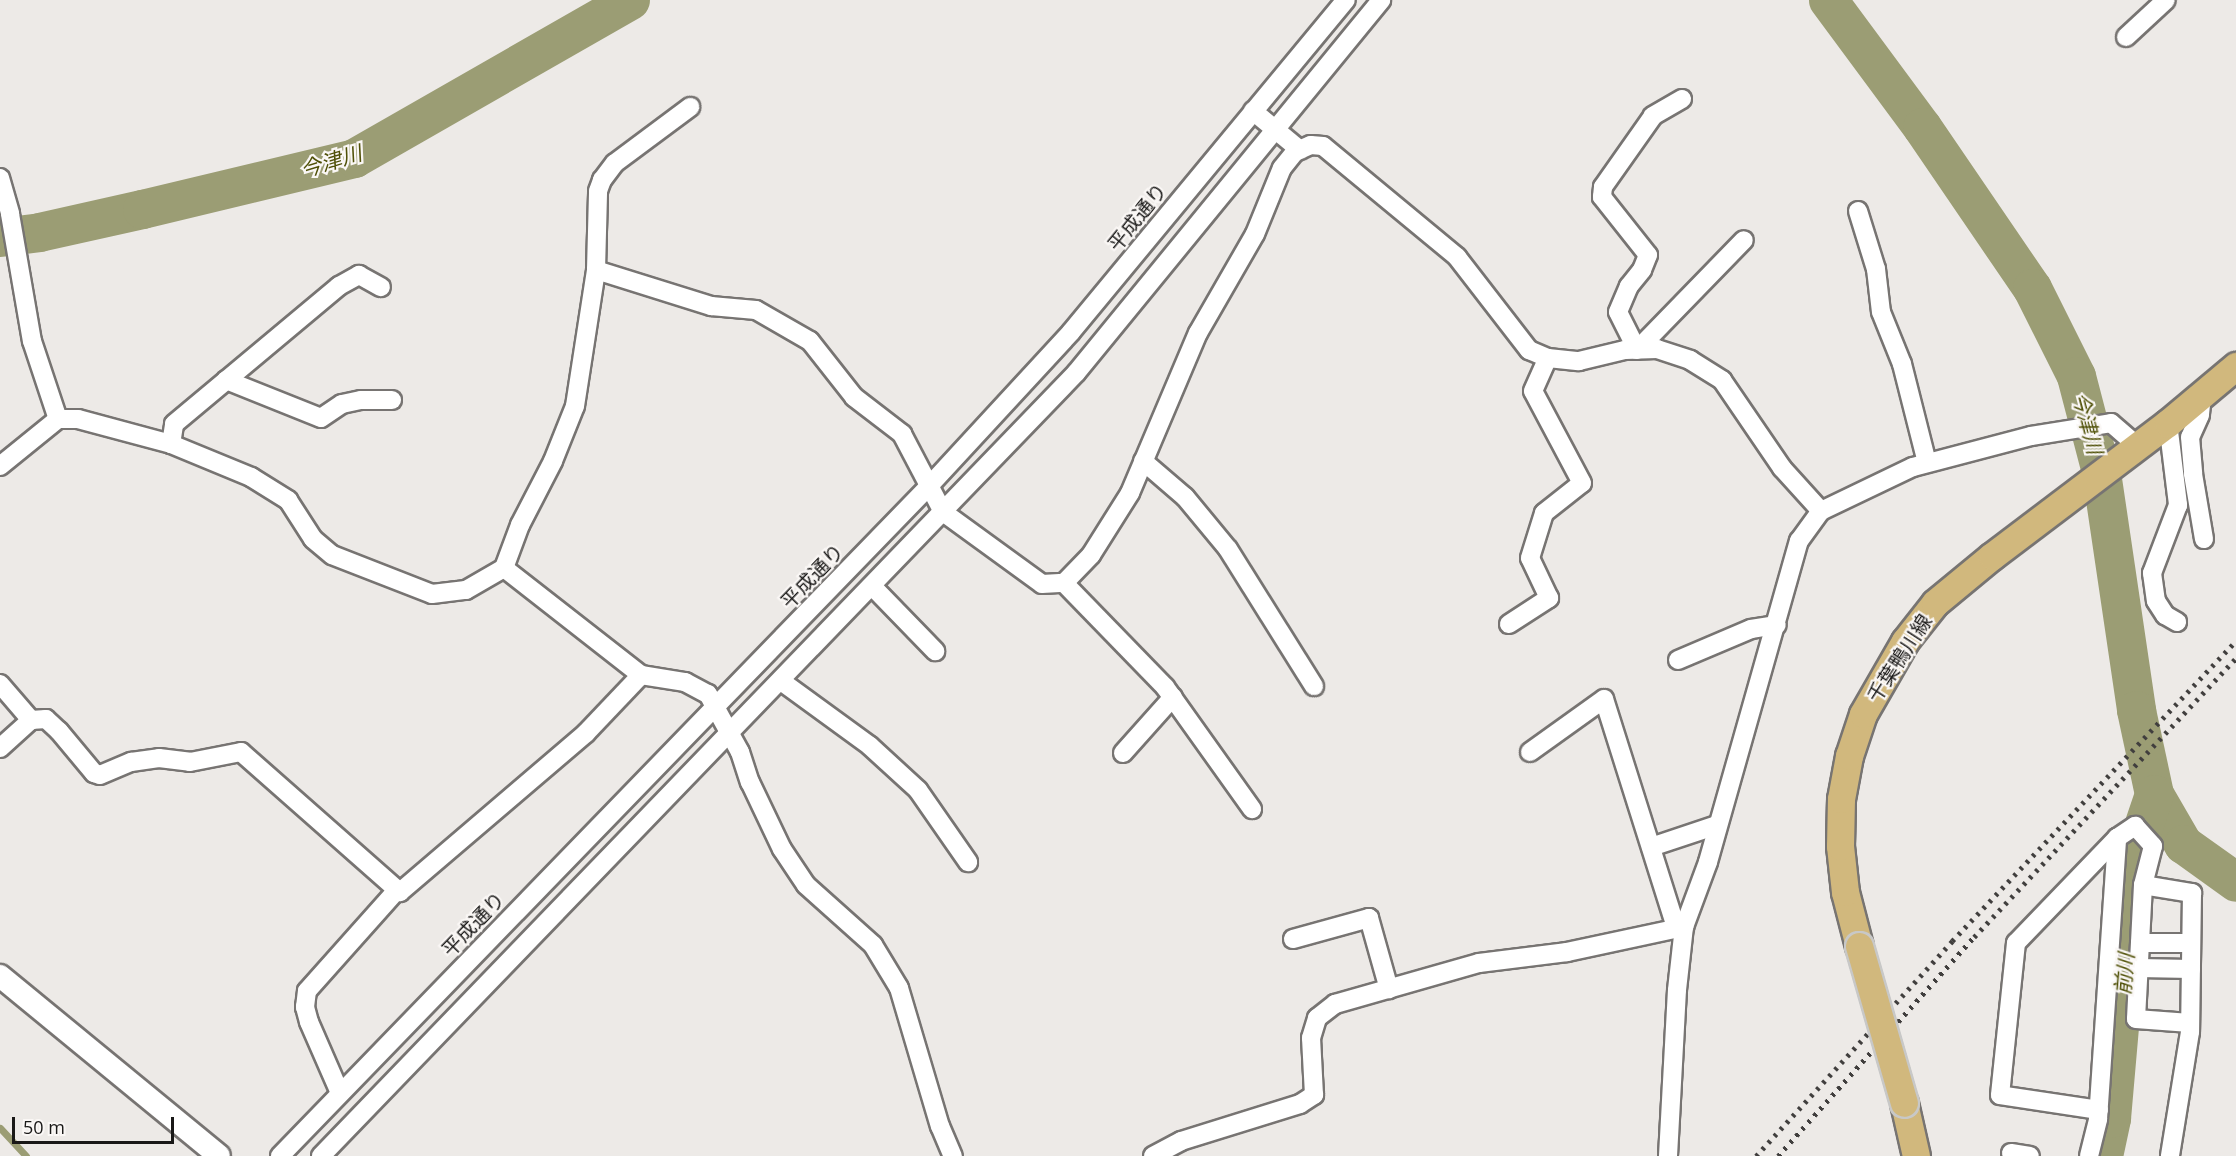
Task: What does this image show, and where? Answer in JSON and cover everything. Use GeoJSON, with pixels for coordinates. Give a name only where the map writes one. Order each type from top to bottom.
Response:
{"type":"FeatureCollection","features":[{"type":"Feature","properties":{"kind":"main road","name":"千葉鴨川線"},"geometry":{"type":"LineString","coordinates":[[1916,1156],[1904,1104],[1845,892],[1840,846],[1840,799],[1849,756],[1863,714],[1905,641],[1935,603],[1992,556],[2168,423],[2236,366]]}},
{"type":"Feature","properties":{"kind":"street","name":"平成通り"},"geometry":{"type":"LineString","coordinates":[[280,1156],[930,485],[1071,332],[1346,0]]}},
{"type":"Feature","properties":{"kind":"street"},"geometry":{"type":"LineString","coordinates":[[321,1156],[1076,373],[1381,0]]}},
{"type":"Feature","properties":{"kind":"street"},"geometry":{"type":"LineString","coordinates":[[2126,37],[2166,0]]}},
{"type":"Feature","properties":{"kind":"street"},"geometry":{"type":"LineString","coordinates":[[1636,350],[1618,312],[1629,286],[1642,270],[1648,255],[1602,197],[1603,187],[1653,116],[1682,99]]}},
{"type":"Feature","properties":{"kind":"street"},"geometry":{"type":"LineString","coordinates":[[0,466],[58,419],[78,418],[171,444],[251,477],[288,500],[313,539],[332,555],[432,594],[466,590],[504,568],[520,525],[553,461],[575,406],[596,270],[598,191],[602,180],[615,163],[690,107]]}},
{"type":"Feature","properties":{"kind":"street"},"geometry":{"type":"LineString","coordinates":[[1253,111],[1300,150]]}},
{"type":"Feature","properties":{"kind":"street"},"geometry":{"type":"LineString","coordinates":[[596,270],[711,306],[756,310],[810,341],[854,397],[902,434],[943,512],[1042,584],[1064,583],[1091,555],[1130,493],[1198,333],[1255,234],[1282,168],[1295,152],[1311,145],[1323,147],[1457,257],[1529,350],[1548,358],[1579,361],[1636,350],[1657,349],[1690,360],[1722,380],[1782,468],[1821,511]]}},
{"type":"Feature","properties":{"kind":"street"},"geometry":{"type":"LineString","coordinates":[[0,178],[10,214],[33,341],[58,419]]}},
{"type":"Feature","properties":{"kind":"street"},"geometry":{"type":"LineString","coordinates":[[1857,211],[1875,269],[1881,312],[1902,363],[1927,463]]}},
{"type":"Feature","properties":{"kind":"street"},"geometry":{"type":"LineString","coordinates":[[1636,350],[1744,240]]}},
{"type":"Feature","properties":{"kind":"street"},"geometry":{"type":"LineString","coordinates":[[171,444],[174,424],[339,286],[359,275],[381,287]]}},
{"type":"Feature","properties":{"kind":"street"},"geometry":{"type":"LineString","coordinates":[[1509,624],[1549,598],[1530,558],[1544,513],[1582,483],[1533,391],[1548,358]]}},
{"type":"Feature","properties":{"kind":"street"},"geometry":{"type":"LineString","coordinates":[[226,380],[321,418],[342,404],[361,400],[393,400]]}},
{"type":"Feature","properties":{"kind":"street"},"geometry":{"type":"LineString","coordinates":[[2202,395],[2200,415],[2190,437],[2193,474],[2204,539]]}},
{"type":"Feature","properties":{"kind":"street"},"geometry":{"type":"LineString","coordinates":[[1668,1156],[1680,928],[1707,862],[1799,542],[1821,511],[1913,467],[2031,436],[2111,423],[2136,445]]}},
{"type":"Feature","properties":{"kind":"street"},"geometry":{"type":"LineString","coordinates":[[2168,423],[2178,505],[2152,573],[2156,601],[2165,615],[2177,622]]}},
{"type":"Feature","properties":{"kind":"street"},"geometry":{"type":"LineString","coordinates":[[1143,461],[1185,497],[1228,549],[1314,686]]}},
{"type":"Feature","properties":{"kind":"street"},"geometry":{"type":"LineString","coordinates":[[504,568],[641,675],[685,682],[708,694],[730,734],[782,849],[806,885],[873,945],[899,988],[940,1126],[953,1156]]}},
{"type":"Feature","properties":{"kind":"street"},"geometry":{"type":"LineString","coordinates":[[1064,583],[1173,697],[1252,809]]}},
{"type":"Feature","properties":{"kind":"street"},"geometry":{"type":"LineString","coordinates":[[872,586],[935,651]]}},
{"type":"Feature","properties":{"kind":"street"},"geometry":{"type":"LineString","coordinates":[[1678,660],[1751,628],[1777,625]]}},
{"type":"Feature","properties":{"kind":"street"},"geometry":{"type":"LineString","coordinates":[[0,748],[31,720],[46,719],[94,773],[100,775],[131,762],[159,758],[190,762],[242,752],[396,891],[400,892],[586,733],[641,675]]}},
{"type":"Feature","properties":{"kind":"street"},"geometry":{"type":"LineString","coordinates":[[781,681],[870,746],[918,790],[968,862]]}},
{"type":"Feature","properties":{"kind":"street"},"geometry":{"type":"LineString","coordinates":[[0,684],[31,720]]}},
{"type":"Feature","properties":{"kind":"street"},"geometry":{"type":"LineString","coordinates":[[1123,753],[1173,697]]}},
{"type":"Feature","properties":{"kind":"street"},"geometry":{"type":"LineString","coordinates":[[1530,752],[1604,699],[1650,847],[1680,928]]}},
{"type":"Feature","properties":{"kind":"street"},"geometry":{"type":"LineString","coordinates":[[1650,847],[1717,825]]}},
{"type":"Feature","properties":{"kind":"street"},"geometry":{"type":"LineString","coordinates":[[2098,1110],[2000,1095],[2016,943],[2117,838],[2135,826],[2153,846],[2143,885],[2136,1019],[2190,1023]]}},
{"type":"Feature","properties":{"kind":"street"},"geometry":{"type":"LineString","coordinates":[[2090,1156],[2098,1110],[2117,838]]}},
{"type":"Feature","properties":{"kind":"street"},"geometry":{"type":"LineString","coordinates":[[2143,885],[2192,893],[2190,1023],[2170,1156]]}},
{"type":"Feature","properties":{"kind":"street"},"geometry":{"type":"LineString","coordinates":[[340,1092],[309,1022],[305,1007],[307,991],[396,891]]}},
{"type":"Feature","properties":{"kind":"street"},"geometry":{"type":"LineString","coordinates":[[1293,939],[1369,918],[1389,989]]}},
{"type":"Feature","properties":{"kind":"street"},"geometry":{"type":"LineString","coordinates":[[1153,1156],[1181,1142],[1300,1104],[1314,1095],[1311,1038],[1317,1018],[1335,1004],[1479,963],[1567,952],[1680,928]]}},
{"type":"Feature","properties":{"kind":"street"},"geometry":{"type":"LineString","coordinates":[[2140,943],[2191,943]]}},
{"type":"Feature","properties":{"kind":"street"},"geometry":{"type":"LineString","coordinates":[[2139,968],[2191,969]]}},
{"type":"Feature","properties":{"kind":"street"},"geometry":{"type":"LineString","coordinates":[[0,976],[187,1133],[219,1156]]}},
{"type":"Feature","properties":{"kind":"street"},"geometry":{"type":"LineString","coordinates":[[2011,1153],[2030,1156]]}},
{"type":"Feature","properties":{"kind":"waterway","name":"今津川"},"geometry":{"type":"LineString","coordinates":[[0,237],[39,232],[354,158],[630,0]]}},
{"type":"Feature","properties":{"kind":"waterway","name":"今津川"},"geometry":{"type":"LineString","coordinates":[[1828,0],[1922,127],[2032,288],[2076,376],[2101,472],[2136,710],[2154,794],[2183,844],[2236,882]]}},
{"type":"Feature","properties":{"kind":"waterway","name":"前川"},"geometry":{"type":"LineString","coordinates":[[2103,1156],[2111,1118],[2134,853],[2154,794]]}},
{"type":"Feature","properties":{"kind":"waterway"},"geometry":{"type":"LineString","coordinates":[[0,1128],[26,1156]]}},
{"type":"Feature","properties":{"kind":"railway"},"geometry":{"type":"LineString","coordinates":[[1756,1156],[1952,941],[2236,641]]}},
{"type":"Feature","properties":{"kind":"railway"},"geometry":{"type":"LineString","coordinates":[[1778,1156],[1974,937],[2236,658]]}}]}
